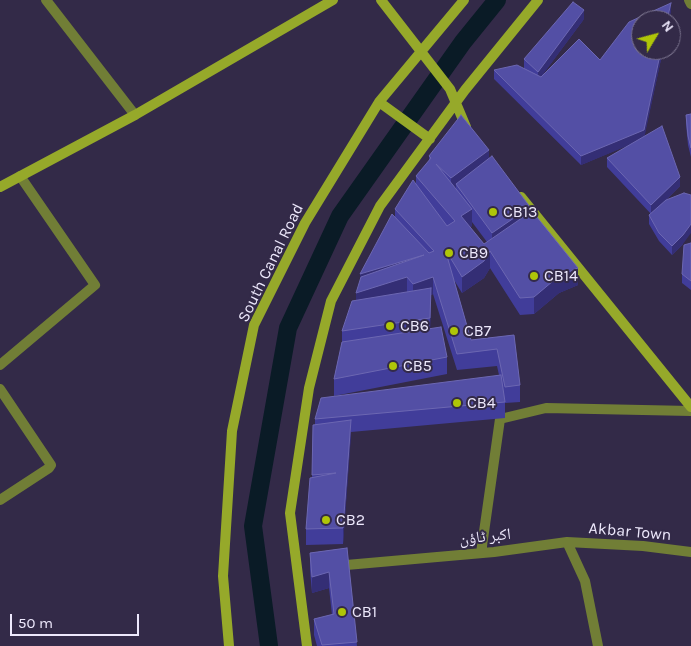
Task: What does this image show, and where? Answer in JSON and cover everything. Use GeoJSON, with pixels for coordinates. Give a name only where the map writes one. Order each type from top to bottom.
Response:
{"type":"FeatureCollection","features":[{"type":"Feature","properties":{"kind":"main road"},"geometry":{"type":"LineString","coordinates":[[0,187],[135,115],[333,0]]}},
{"type":"Feature","properties":{"kind":"main road"},"geometry":{"type":"LineString","coordinates":[[381,0],[450,89],[466,130],[473,137]]}},
{"type":"Feature","properties":{"kind":"main road","name":"South Canal Road"},"geometry":{"type":"LineString","coordinates":[[230,646],[223,576],[232,431],[254,325],[305,223],[380,102],[464,0]]}},
{"type":"Feature","properties":{"kind":"main road"},"geometry":{"type":"LineString","coordinates":[[307,646],[290,514],[309,416],[310,388],[330,302],[380,206],[428,137],[538,0]]}},
{"type":"Feature","properties":{"kind":"main road"},"geometry":{"type":"LineString","coordinates":[[380,102],[428,137]]}},
{"type":"Feature","properties":{"kind":"main road"},"geometry":{"type":"LineString","coordinates":[[516,191],[691,407]]}},
{"type":"Feature","properties":{"kind":"street"},"geometry":{"type":"LineString","coordinates":[[46,0],[135,115]]}},
{"type":"Feature","properties":{"kind":"street"},"geometry":{"type":"LineString","coordinates":[[690,0],[691,4]]}},
{"type":"Feature","properties":{"kind":"street"},"geometry":{"type":"LineString","coordinates":[[0,364],[95,285],[20,176]]}},
{"type":"Feature","properties":{"kind":"street"},"geometry":{"type":"LineString","coordinates":[[0,389],[50,465],[49,468],[0,500]]}},
{"type":"Feature","properties":{"kind":"street"},"geometry":{"type":"LineString","coordinates":[[480,553],[500,419],[546,408],[691,411]]}},
{"type":"Feature","properties":{"kind":"street"},"geometry":{"type":"LineString","coordinates":[[567,542],[585,581],[598,646]]}},
{"type":"Feature","properties":{"kind":"street","name":"اکبر ٹاؤن"},"geometry":{"type":"LineString","coordinates":[[328,567],[480,553],[567,542]]}},
{"type":"Feature","properties":{"kind":"street","name":"Akbar Town"},"geometry":{"type":"LineString","coordinates":[[567,542],[643,546],[691,552]]}},
{"type":"Feature","properties":{"kind":"street"},"geometry":{"type":"LineString","coordinates":[[297,572],[310,570]]}},
{"type":"Feature","properties":{"kind":"building"},"geometry":{"type":"Polygon","coordinates":[[[573,2],[584,10],[538,72],[524,59],[573,2]]]}},
{"type":"Feature","properties":{"kind":"building"},"geometry":{"type":"Polygon","coordinates":[[[671,3],[669,10],[656,10],[671,3]]]}},
{"type":"Feature","properties":{"kind":"building"},"geometry":{"type":"Polygon","coordinates":[[[631,21],[631,60],[659,60],[644,130],[581,156],[494,70],[517,65],[541,77],[579,39],[600,60],[631,21]]]}},
{"type":"Feature","properties":{"kind":"building"},"geometry":{"type":"Polygon","coordinates":[[[691,114],[691,148],[686,115],[691,114]]]}},
{"type":"Feature","properties":{"kind":"building"},"geometry":{"type":"Polygon","coordinates":[[[461,115],[489,150],[451,178],[436,164],[472,209],[461,216],[484,244],[532,211],[578,268],[559,276],[534,297],[520,298],[490,251],[484,261],[462,277],[445,249],[471,340],[514,335],[520,385],[505,387],[497,349],[457,354],[433,277],[413,284],[407,277],[356,293],[361,277],[424,255],[360,274],[392,214],[429,253],[434,251],[395,209],[413,180],[447,226],[455,221],[416,176],[461,115]]]}},
{"type":"Feature","properties":{"kind":"building"},"geometry":{"type":"Polygon","coordinates":[[[662,126],[680,177],[651,205],[607,158],[662,126]]]}},
{"type":"Feature","properties":{"kind":"building","name":"CB13"},"geometry":{"type":"Polygon","coordinates":[[[492,156],[530,207],[492,233],[456,184],[492,156]]]}},
{"type":"Feature","properties":{"kind":"building"},"geometry":{"type":"Polygon","coordinates":[[[684,193],[691,195],[691,224],[672,246],[659,233],[649,215],[666,200],[684,193]]]}},
{"type":"Feature","properties":{"kind":"building"},"geometry":{"type":"Polygon","coordinates":[[[691,243],[691,281],[682,274],[684,245],[691,243]]]}},
{"type":"Feature","properties":{"kind":"building"},"geometry":{"type":"Polygon","coordinates":[[[431,288],[430,318],[342,331],[352,301],[431,288]]]}},
{"type":"Feature","properties":{"kind":"building"},"geometry":{"type":"Polygon","coordinates":[[[441,327],[447,357],[334,379],[342,342],[441,327]]]}},
{"type":"Feature","properties":{"kind":"building"},"geometry":{"type":"Polygon","coordinates":[[[501,375],[505,402],[315,419],[321,398],[501,375]]]}},
{"type":"Feature","properties":{"kind":"building"},"geometry":{"type":"Polygon","coordinates":[[[351,420],[343,528],[306,529],[310,478],[336,473],[312,475],[313,425],[351,420]]]}},
{"type":"Feature","properties":{"kind":"building","name":"CB1"},"geometry":{"type":"Polygon","coordinates":[[[347,548],[357,642],[322,645],[314,619],[334,614],[329,572],[312,577],[310,553],[347,548]]]}},
{"type":"Feature","properties":{"kind":"waterway"},"geometry":{"type":"LineString","coordinates":[[269,646],[253,526],[288,328],[340,216],[463,42],[497,0]]}},
{"type":"Feature","properties":{"kind":"place","name":"CB13"},"geometry":{"type":"Point","coordinates":[493,212]}},
{"type":"Feature","properties":{"kind":"place","name":"CB9"},"geometry":{"type":"Point","coordinates":[449,253]}},
{"type":"Feature","properties":{"kind":"place","name":"CB14"},"geometry":{"type":"Point","coordinates":[534,276]}},
{"type":"Feature","properties":{"kind":"place","name":"CB6"},"geometry":{"type":"Point","coordinates":[390,326]}},
{"type":"Feature","properties":{"kind":"place","name":"CB7"},"geometry":{"type":"Point","coordinates":[454,331]}},
{"type":"Feature","properties":{"kind":"place","name":"CB5"},"geometry":{"type":"Point","coordinates":[393,366]}},
{"type":"Feature","properties":{"kind":"place","name":"CB4"},"geometry":{"type":"Point","coordinates":[457,403]}},
{"type":"Feature","properties":{"kind":"place","name":"CB2"},"geometry":{"type":"Point","coordinates":[326,520]}},
{"type":"Feature","properties":{"kind":"place","name":"CB1"},"geometry":{"type":"Point","coordinates":[342,612]}}]}
